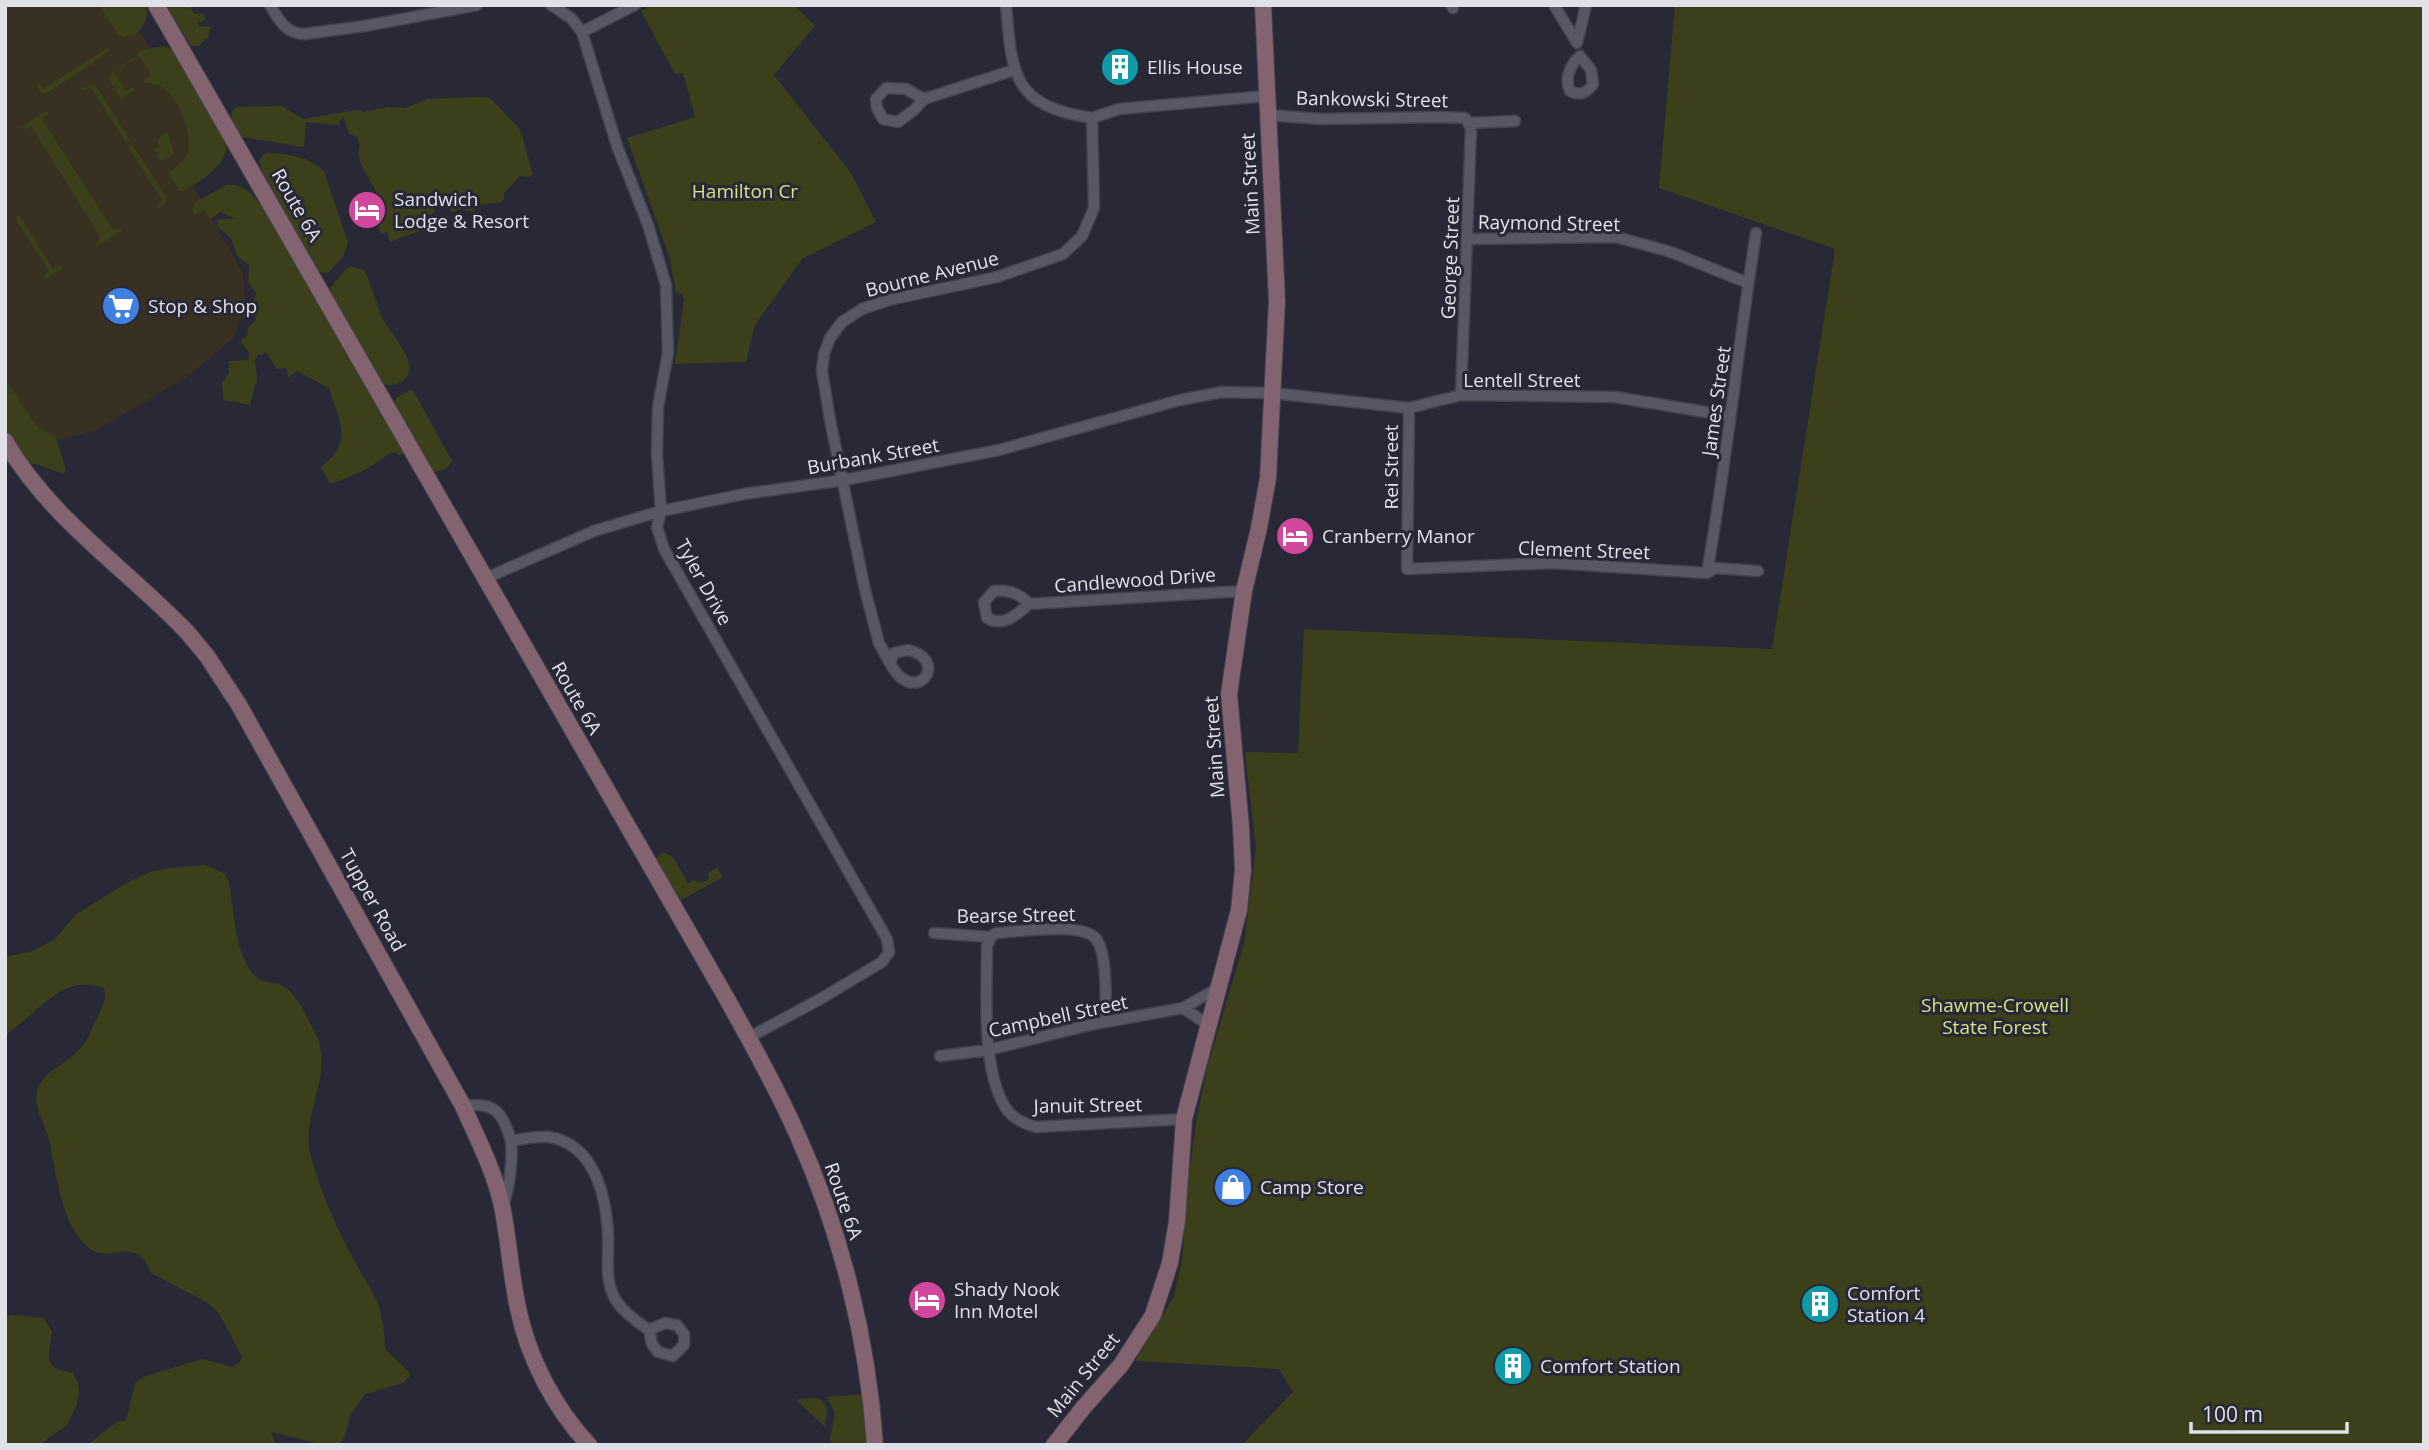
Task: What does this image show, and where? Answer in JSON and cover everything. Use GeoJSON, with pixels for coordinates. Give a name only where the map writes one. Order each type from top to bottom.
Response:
{"type":"FeatureCollection","features":[{"type":"Feature","properties":{"kind":"main road","name":"Route 6A"},"geometry":{"type":"LineString","coordinates":[[156,5],[748,1038],[799,1137],[828,1212],[863,1345],[875,1445]]}},
{"type":"Feature","properties":{"kind":"main road","name":"Main Street"},"geometry":{"type":"LineString","coordinates":[[1054,1445],[1121,1365],[1153,1315],[1171,1263],[1184,1119],[1239,910],[1242,870],[1229,694],[1244,591],[1268,478],[1277,300],[1263,5]]}},
{"type":"Feature","properties":{"kind":"main road","name":"Tupper Road"},"geometry":{"type":"LineString","coordinates":[[5,441],[20,467],[52,506],[173,617],[219,673],[463,1106],[490,1168],[503,1209],[518,1308],[527,1342],[547,1387],[589,1445]]}},
{"type":"Feature","properties":{"kind":"street"},"geometry":{"type":"LineString","coordinates":[[270,5],[287,29],[295,34],[304,34],[365,26],[477,5]]}},
{"type":"Feature","properties":{"kind":"street"},"geometry":{"type":"LineString","coordinates":[[551,5],[570,18],[582,32],[635,5]]}},
{"type":"Feature","properties":{"kind":"street"},"geometry":{"type":"LineString","coordinates":[[1006,5],[1014,70],[1025,89],[1041,104],[1063,114],[1092,118],[1119,109],[1266,96]]}},
{"type":"Feature","properties":{"kind":"street"},"geometry":{"type":"LineString","coordinates":[[1554,5],[1577,43],[1580,56]]}},
{"type":"Feature","properties":{"kind":"street"},"geometry":{"type":"LineString","coordinates":[[1577,43],[1586,5]]}},
{"type":"Feature","properties":{"kind":"street","name":"Tyler Drive"},"geometry":{"type":"LineString","coordinates":[[582,32],[617,146],[648,225],[666,285],[668,353],[659,407],[661,510],[657,527],[664,549],[887,939],[890,953],[870,969],[748,1038]]}},
{"type":"Feature","properties":{"kind":"street"},"geometry":{"type":"LineString","coordinates":[[924,99],[1014,70]]}},
{"type":"Feature","properties":{"kind":"street","name":"Bankowski Street"},"geometry":{"type":"LineString","coordinates":[[1267,115],[1321,119],[1443,117],[1465,118],[1468,123],[1515,121]]}},
{"type":"Feature","properties":{"kind":"street","name":"Bourne Avenue"},"geometry":{"type":"LineString","coordinates":[[890,663],[879,643],[865,590],[821,371],[824,354],[830,338],[842,322],[862,309],[889,300],[997,277],[1063,254],[1082,236],[1094,208],[1092,118]]}},
{"type":"Feature","properties":{"kind":"street","name":"George Street"},"geometry":{"type":"LineString","coordinates":[[1461,396],[1469,239],[1471,128],[1468,123]]}},
{"type":"Feature","properties":{"kind":"street","name":"James Street"},"geometry":{"type":"LineString","coordinates":[[1707,573],[1722,489],[1756,233]]}},
{"type":"Feature","properties":{"kind":"street","name":"Raymond Street"},"geometry":{"type":"LineString","coordinates":[[1469,239],[1616,237],[1671,252],[1748,283]]}},
{"type":"Feature","properties":{"kind":"street","name":"Burbank Street"},"geometry":{"type":"LineString","coordinates":[[486,578],[594,531],[661,510],[744,494],[844,480],[999,450],[1180,400],[1223,392],[1272,393]]}},
{"type":"Feature","properties":{"kind":"street","name":"Lentell Street"},"geometry":{"type":"LineString","coordinates":[[1272,393],[1409,408],[1461,396],[1615,397],[1730,416]]}},
{"type":"Feature","properties":{"kind":"street","name":"Rei Street"},"geometry":{"type":"LineString","coordinates":[[1408,569],[1409,408]]}},
{"type":"Feature","properties":{"kind":"street","name":"Clement Street"},"geometry":{"type":"LineString","coordinates":[[1408,569],[1552,563],[1707,573],[1715,568],[1758,571]]}},
{"type":"Feature","properties":{"kind":"street","name":"Candlewood Drive"},"geometry":{"type":"LineString","coordinates":[[1029,604],[1244,591]]}},
{"type":"Feature","properties":{"kind":"street","name":"Bearse Street"},"geometry":{"type":"LineString","coordinates":[[934,933],[991,937],[996,933],[1034,930],[1083,930],[1091,934],[1098,941],[1103,957],[1106,1022]]}},
{"type":"Feature","properties":{"kind":"street","name":"Januit Street"},"geometry":{"type":"LineString","coordinates":[[991,937],[987,946],[988,1050],[1005,1107],[1021,1123],[1035,1127],[1184,1119]]}},
{"type":"Feature","properties":{"kind":"street","name":"Campbell Street"},"geometry":{"type":"LineString","coordinates":[[940,1056],[988,1050],[1106,1022],[1183,1008],[1220,986]]}},
{"type":"Feature","properties":{"kind":"street"},"geometry":{"type":"LineString","coordinates":[[1183,1008],[1210,1026]]}},
{"type":"Feature","properties":{"kind":"street"},"geometry":{"type":"LineString","coordinates":[[463,1106],[489,1106],[500,1114],[511,1141],[513,1161],[503,1209]]}},
{"type":"Feature","properties":{"kind":"street"},"geometry":{"type":"LineString","coordinates":[[511,1141],[545,1137],[555,1139],[564,1142],[592,1166],[605,1206],[612,1295],[631,1316],[649,1330]]}},
{"type":"Feature","properties":{"kind":"shaded area"},"geometry":{"type":"Polygon","coordinates":[[[5,5],[124,5],[193,119],[194,146],[184,170],[243,273],[245,307],[233,338],[187,377],[97,430],[58,440],[26,420],[5,389],[5,5]]]}},
{"type":"Feature","properties":{"kind":"green space"},"geometry":{"type":"Polygon","coordinates":[[[99,5],[145,5],[146,19],[143,27],[133,37],[124,37],[117,33],[99,5]]]}},
{"type":"Feature","properties":{"kind":"green space"},"geometry":{"type":"Polygon","coordinates":[[[166,5],[189,5],[194,14],[203,14],[204,20],[198,23],[199,26],[214,27],[210,29],[208,37],[198,46],[191,46],[166,5]]]}},
{"type":"Feature","properties":{"kind":"green space","name":"Hamilton Cr"},"geometry":{"type":"Polygon","coordinates":[[[652,5],[794,5],[815,26],[774,75],[851,173],[876,222],[802,259],[755,325],[746,362],[675,364],[684,299],[682,294],[676,292],[670,259],[627,138],[695,117],[683,73],[675,74],[641,11],[652,5]]]}},
{"type":"Feature","properties":{"kind":"green space","name":"Shawme-Crowell State Forest"},"geometry":{"type":"Polygon","coordinates":[[[1675,5],[2424,5],[2424,1445],[1242,1445],[1293,1392],[1279,1369],[1135,1361],[1174,1296],[1182,1260],[1197,1117],[1207,1068],[1244,943],[1256,848],[1245,752],[1298,753],[1304,629],[1772,649],[1835,249],[1659,188],[1675,5]]]}},
{"type":"Feature","properties":{"kind":"green space"},"geometry":{"type":"Polygon","coordinates":[[[165,46],[174,50],[227,143],[223,159],[218,166],[182,191],[179,191],[169,174],[185,157],[188,147],[187,129],[176,101],[163,87],[144,82],[151,75],[139,56],[114,72],[126,91],[133,87],[135,90],[121,99],[110,81],[111,73],[138,55],[137,53],[165,46]]]}},
{"type":"Feature","properties":{"kind":"green space"},"geometry":{"type":"Polygon","coordinates":[[[108,48],[109,51],[102,57],[47,93],[41,93],[36,84],[38,82],[43,89],[108,48]]]}},
{"type":"Feature","properties":{"kind":"green space"},"geometry":{"type":"Polygon","coordinates":[[[96,86],[130,140],[126,142],[91,88],[83,91],[83,88],[96,86]]]}},
{"type":"Feature","properties":{"kind":"green space"},"geometry":{"type":"Polygon","coordinates":[[[490,98],[519,128],[533,174],[529,177],[520,176],[504,193],[504,200],[501,202],[478,205],[473,211],[500,221],[530,216],[527,223],[477,231],[472,223],[474,221],[471,211],[459,209],[453,213],[446,205],[436,206],[434,213],[400,224],[399,227],[431,221],[443,225],[448,230],[441,232],[439,224],[390,242],[387,232],[381,234],[367,196],[376,192],[361,164],[360,145],[356,136],[349,134],[344,118],[339,120],[340,125],[306,122],[304,147],[242,137],[231,118],[233,110],[238,107],[282,106],[303,119],[357,110],[363,112],[388,107],[405,108],[427,99],[490,98]]]}},
{"type":"Feature","properties":{"kind":"green space"},"geometry":{"type":"Polygon","coordinates":[[[46,111],[49,113],[42,119],[113,230],[122,228],[98,246],[95,243],[101,238],[31,126],[25,129],[21,127],[46,111]]]}},
{"type":"Feature","properties":{"kind":"green space"},"geometry":{"type":"Polygon","coordinates":[[[167,131],[174,152],[160,161],[156,155],[159,153],[153,150],[160,146],[157,140],[167,131]]]}},
{"type":"Feature","properties":{"kind":"green space"},"geometry":{"type":"Polygon","coordinates":[[[132,144],[166,197],[165,203],[159,208],[156,205],[162,200],[128,147],[132,144]]]}},
{"type":"Feature","properties":{"kind":"green space"},"geometry":{"type":"Polygon","coordinates":[[[268,153],[291,155],[306,160],[324,172],[348,242],[343,257],[328,273],[318,272],[263,174],[259,161],[268,153]]]}},
{"type":"Feature","properties":{"kind":"green space"},"geometry":{"type":"Polygon","coordinates":[[[226,185],[244,188],[265,211],[404,454],[392,453],[361,471],[330,484],[321,467],[338,449],[341,431],[329,388],[297,371],[288,378],[287,368],[277,369],[265,351],[255,360],[257,378],[250,405],[224,400],[222,383],[229,373],[229,361],[248,360],[249,352],[240,342],[256,320],[252,308],[256,293],[248,282],[249,265],[238,257],[231,238],[217,226],[218,219],[235,219],[221,212],[210,219],[204,210],[194,215],[192,207],[226,185]]]}},
{"type":"Feature","properties":{"kind":"green space"},"geometry":{"type":"Polygon","coordinates":[[[19,215],[53,269],[62,266],[46,279],[43,276],[49,271],[15,218],[19,215]]]}},
{"type":"Feature","properties":{"kind":"green space"},"geometry":{"type":"Polygon","coordinates":[[[351,266],[364,270],[384,321],[408,360],[407,376],[401,382],[391,385],[380,383],[332,297],[330,288],[351,266]]]}},
{"type":"Feature","properties":{"kind":"green space"},"geometry":{"type":"Polygon","coordinates":[[[5,379],[39,428],[56,437],[66,469],[64,474],[26,463],[5,429],[5,379]]]}},
{"type":"Feature","properties":{"kind":"green space"},"geometry":{"type":"Polygon","coordinates":[[[410,390],[414,392],[452,461],[447,468],[436,472],[431,469],[395,408],[396,398],[410,390]]]}},
{"type":"Feature","properties":{"kind":"green space"},"geometry":{"type":"Polygon","coordinates":[[[663,852],[673,857],[688,883],[694,880],[701,883],[709,879],[708,873],[717,867],[723,877],[679,901],[654,860],[663,852]]]}},
{"type":"Feature","properties":{"kind":"green space"},"geometry":{"type":"Polygon","coordinates":[[[205,865],[225,874],[229,882],[238,942],[253,974],[281,985],[292,993],[317,1037],[322,1066],[309,1127],[311,1157],[335,1223],[377,1301],[383,1321],[385,1349],[409,1372],[409,1377],[403,1383],[365,1394],[351,1414],[343,1440],[338,1445],[320,1444],[271,1432],[276,1445],[87,1445],[117,1422],[126,1421],[135,1383],[143,1377],[202,1359],[233,1367],[242,1357],[219,1313],[208,1303],[151,1273],[145,1261],[138,1255],[130,1252],[97,1252],[89,1248],[72,1226],[61,1198],[49,1140],[37,1105],[37,1094],[44,1079],[85,1042],[104,1003],[104,988],[81,985],[62,991],[5,1036],[5,957],[33,951],[55,939],[75,915],[126,883],[150,872],[205,865]]]}},
{"type":"Feature","properties":{"kind":"green space"},"geometry":{"type":"Polygon","coordinates":[[[13,1315],[44,1318],[52,1332],[49,1360],[56,1368],[73,1373],[78,1383],[77,1404],[67,1425],[39,1445],[5,1445],[5,1317],[13,1315]]]}},
{"type":"Feature","properties":{"kind":"green space"},"geometry":{"type":"Polygon","coordinates":[[[862,1394],[868,1445],[834,1445],[830,1439],[835,1413],[827,1397],[862,1394]]]}},
{"type":"Feature","properties":{"kind":"green space"},"geometry":{"type":"Polygon","coordinates":[[[815,1398],[822,1400],[827,1408],[825,1427],[797,1401],[815,1398]]]}},
{"type":"Feature","properties":{"kind":"place","name":"Ellis House"},"geometry":{"type":"Point","coordinates":[1120,67]}},
{"type":"Feature","properties":{"kind":"place","name":"Sandwich Lodge & Resort"},"geometry":{"type":"Point","coordinates":[367,210]}},
{"type":"Feature","properties":{"kind":"place","name":"Stop & Shop"},"geometry":{"type":"Point","coordinates":[121,306]}},
{"type":"Feature","properties":{"kind":"place","name":"Cranberry Manor"},"geometry":{"type":"Point","coordinates":[1295,536]}},
{"type":"Feature","properties":{"kind":"place","name":"Camp Store"},"geometry":{"type":"Point","coordinates":[1233,1187]}},
{"type":"Feature","properties":{"kind":"place","name":"Shady Nook Inn Motel"},"geometry":{"type":"Point","coordinates":[927,1300]}},
{"type":"Feature","properties":{"kind":"place","name":"Comfort Station 4"},"geometry":{"type":"Point","coordinates":[1820,1304]}},
{"type":"Feature","properties":{"kind":"place","name":"Comfort Station"},"geometry":{"type":"Point","coordinates":[1513,1366]}}]}
